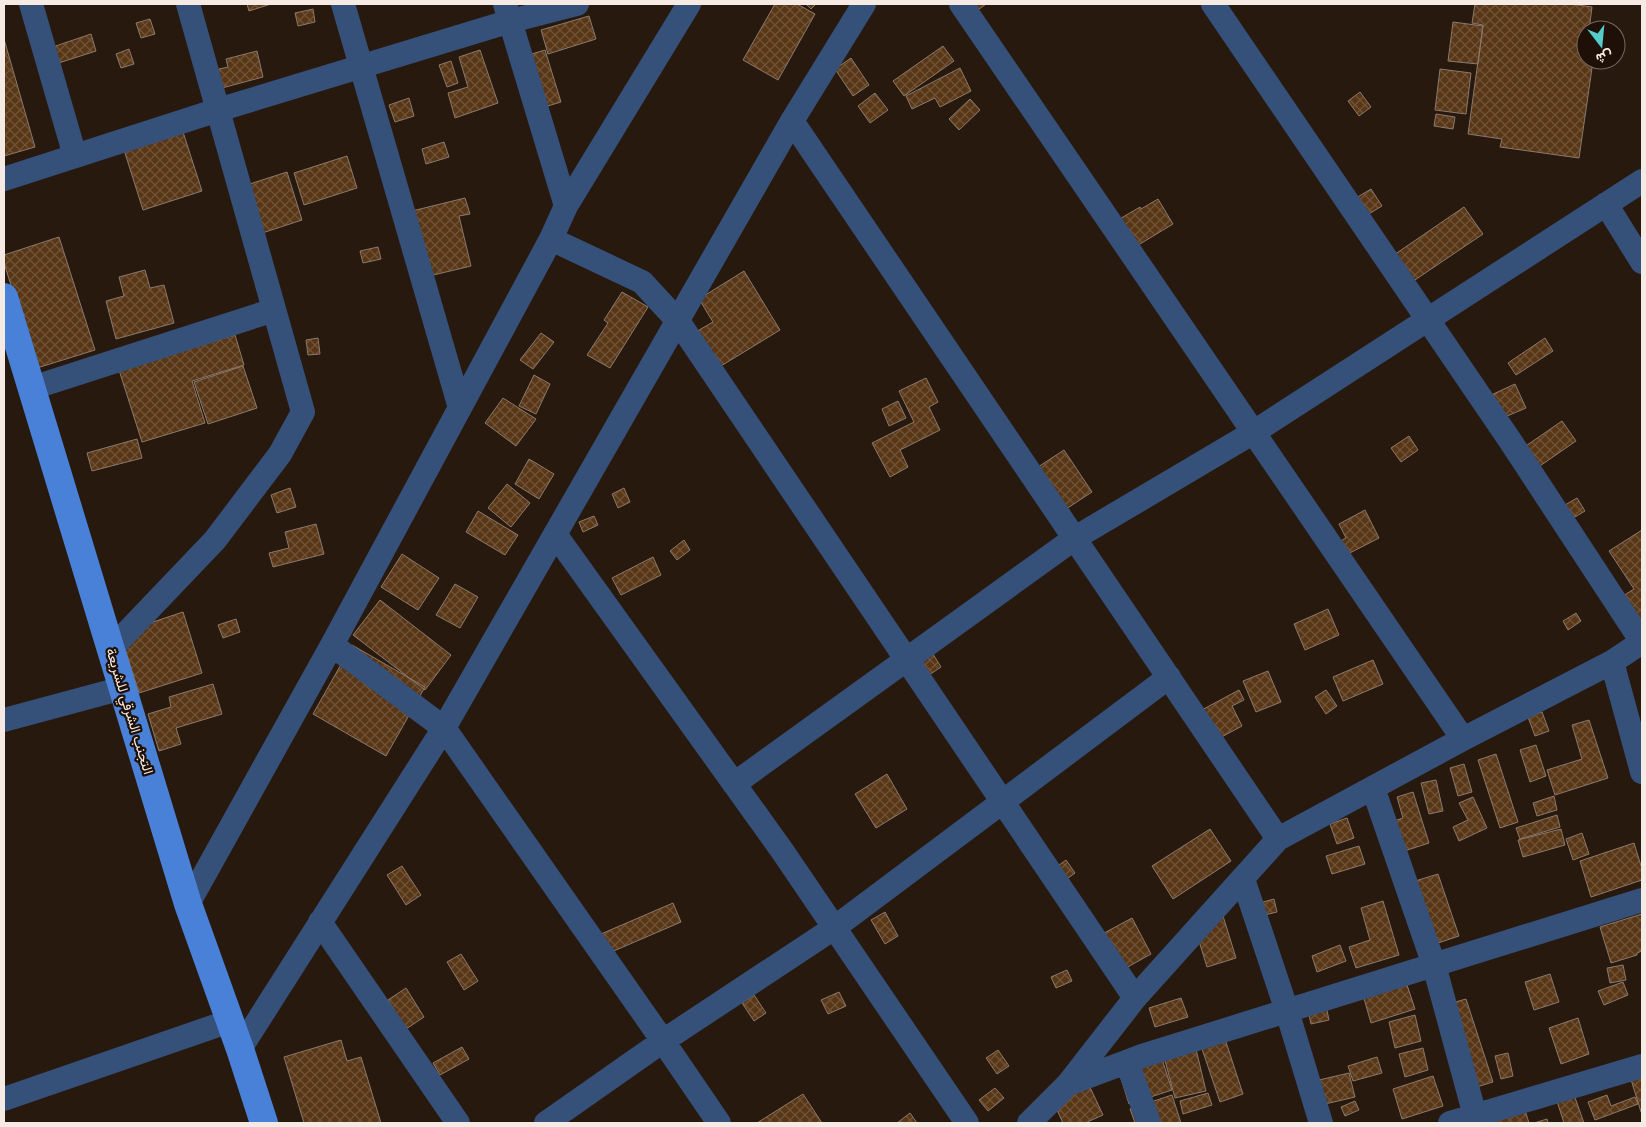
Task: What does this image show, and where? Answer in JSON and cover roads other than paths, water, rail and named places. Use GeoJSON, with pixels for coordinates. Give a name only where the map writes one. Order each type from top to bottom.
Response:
{"type":"FeatureCollection","features":[{"type":"Feature","properties":{"kind":"main road","name":"التجنب الشرقي للشريعة"},"geometry":{"type":"LineString","coordinates":[[4,297],[188,904],[240,1049],[264,1123]]}},
{"type":"Feature","properties":{"kind":"street"},"geometry":{"type":"LineString","coordinates":[[31,4],[75,156]]}},
{"type":"Feature","properties":{"kind":"street"},"geometry":{"type":"LineString","coordinates":[[111,649],[215,540],[280,454],[303,412],[188,4]]}},
{"type":"Feature","properties":{"kind":"street"},"geometry":{"type":"LineString","coordinates":[[343,4],[460,408]]}},
{"type":"Feature","properties":{"kind":"street"},"geometry":{"type":"LineString","coordinates":[[4,179],[218,110],[362,68],[508,13],[577,4]]}},
{"type":"Feature","properties":{"kind":"street"},"geometry":{"type":"LineString","coordinates":[[666,4],[674,28]]}},
{"type":"Feature","properties":{"kind":"street"},"geometry":{"type":"LineString","coordinates":[[188,904],[332,645],[552,239],[566,206],[689,4]]}},
{"type":"Feature","properties":{"kind":"street"},"geometry":{"type":"LineString","coordinates":[[240,1049],[444,728],[792,121],[864,4]]}},
{"type":"Feature","properties":{"kind":"street"},"geometry":{"type":"LineString","coordinates":[[961,4],[1463,739]]}},
{"type":"Feature","properties":{"kind":"street"},"geometry":{"type":"LineString","coordinates":[[1029,1123],[1068,1084],[1135,998],[1278,839],[1463,739],[1612,662],[1642,642],[1511,442],[1213,4]]}},
{"type":"Feature","properties":{"kind":"street"},"geometry":{"type":"LineString","coordinates":[[508,13],[566,206]]}},
{"type":"Feature","properties":{"kind":"street"},"geometry":{"type":"LineString","coordinates":[[792,121],[1278,839]]}},
{"type":"Feature","properties":{"kind":"street"},"geometry":{"type":"LineString","coordinates":[[734,784],[1075,538],[1254,432],[1642,181]]}},
{"type":"Feature","properties":{"kind":"street"},"geometry":{"type":"LineString","coordinates":[[1606,204],[1642,262]]}},
{"type":"Feature","properties":{"kind":"street"},"geometry":{"type":"LineString","coordinates":[[552,239],[642,282],[678,321],[1135,998]]}},
{"type":"Feature","properties":{"kind":"street"},"geometry":{"type":"LineString","coordinates":[[32,388],[274,310]]}},
{"type":"Feature","properties":{"kind":"street"},"geometry":{"type":"LineString","coordinates":[[554,534],[783,852],[967,1123]]}},
{"type":"Feature","properties":{"kind":"street"},"geometry":{"type":"LineString","coordinates":[[332,645],[444,728],[719,1123]]}},
{"type":"Feature","properties":{"kind":"street"},"geometry":{"type":"LineString","coordinates":[[1612,662],[1633,704],[1642,772]]}},
{"type":"Feature","properties":{"kind":"street"},"geometry":{"type":"LineString","coordinates":[[546,1123],[663,1040],[834,928],[1169,677]]}},
{"type":"Feature","properties":{"kind":"street"},"geometry":{"type":"LineString","coordinates":[[4,720],[122,688]]}},
{"type":"Feature","properties":{"kind":"street"},"geometry":{"type":"LineString","coordinates":[[1373,788],[1434,965],[1476,1120]]}},
{"type":"Feature","properties":{"kind":"street"},"geometry":{"type":"LineString","coordinates":[[1243,879],[1287,1011],[1321,1123]]}},
{"type":"Feature","properties":{"kind":"street"},"geometry":{"type":"LineString","coordinates":[[1068,1084],[1127,1062],[1642,900]]}},
{"type":"Feature","properties":{"kind":"street"},"geometry":{"type":"LineString","coordinates":[[320,922],[458,1123]]}},
{"type":"Feature","properties":{"kind":"street"},"geometry":{"type":"LineString","coordinates":[[4,1099],[230,1021]]}},
{"type":"Feature","properties":{"kind":"street"},"geometry":{"type":"LineString","coordinates":[[1127,1062],[1148,1123]]}},
{"type":"Feature","properties":{"kind":"street"},"geometry":{"type":"LineString","coordinates":[[1450,1123],[1476,1120],[1642,1066]]}}]}
